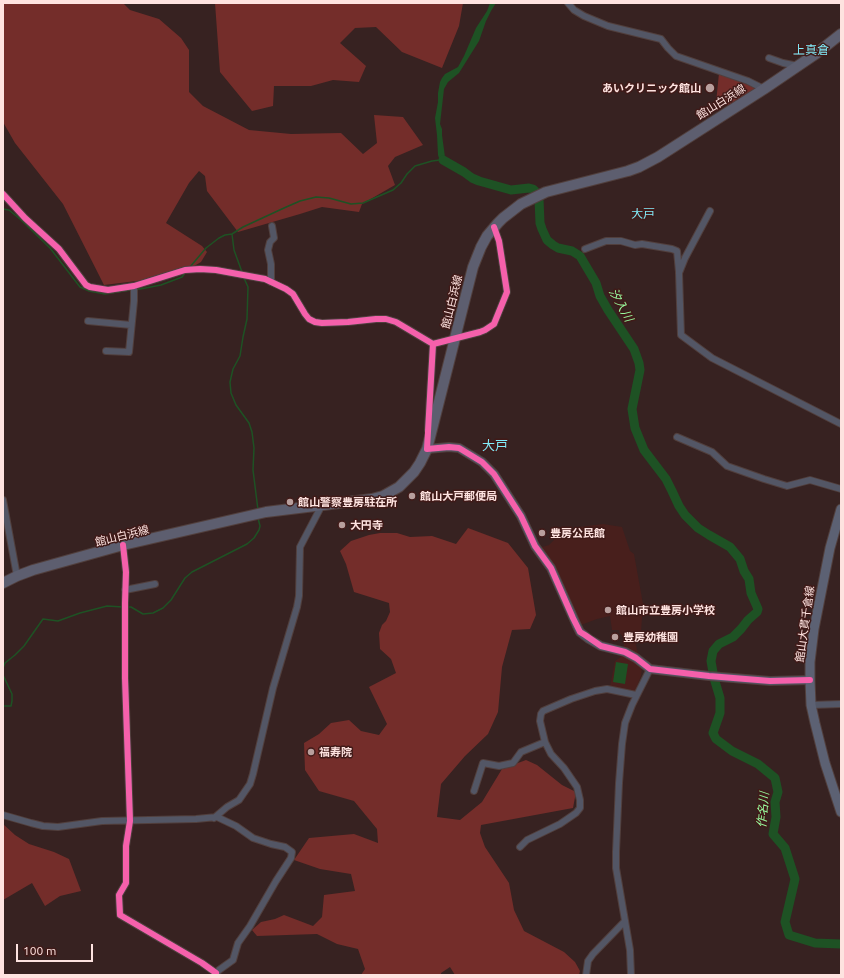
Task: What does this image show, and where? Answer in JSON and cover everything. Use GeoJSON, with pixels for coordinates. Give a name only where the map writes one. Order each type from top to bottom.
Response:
{"type":"FeatureCollection","features":[{"type":"Feature","properties":{"kind":"main road","name":"館山白浜線"},"geometry":{"type":"LineString","coordinates":[[3,583],[33,570],[123,545],[266,512],[372,499],[391,493],[414,472],[427,449],[473,267],[481,247],[494,226],[521,204],[546,192],[628,171],[658,157],[764,89],[817,53],[841,34]]}},
{"type":"Feature","properties":{"kind":"main road","name":"館山大貫千倉線"},"geometry":{"type":"LineString","coordinates":[[841,509],[839,522],[830,548],[814,629],[810,662],[812,705],[819,742],[841,812]]}},
{"type":"Feature","properties":{"kind":"street"},"geometry":{"type":"LineString","coordinates":[[568,3],[574,10],[584,16],[608,26],[661,39],[676,56],[748,81],[764,89]]}},
{"type":"Feature","properties":{"kind":"street"},"geometry":{"type":"LineString","coordinates":[[769,58],[798,66]]}},
{"type":"Feature","properties":{"kind":"street"},"geometry":{"type":"LineString","coordinates":[[3,194],[25,218],[59,249],[86,285],[90,287],[108,290],[134,290],[185,270],[193,269],[216,270],[249,275],[266,279],[286,289],[293,294],[309,319],[315,322],[348,322],[386,319],[396,322],[432,344],[480,332],[494,324],[507,292],[499,241],[494,226]]}},
{"type":"Feature","properties":{"kind":"street"},"geometry":{"type":"LineString","coordinates":[[679,273],[685,258],[710,211]]}},
{"type":"Feature","properties":{"kind":"street"},"geometry":{"type":"LineString","coordinates":[[271,282],[271,264],[268,250],[270,242],[274,238],[272,226]]}},
{"type":"Feature","properties":{"kind":"street"},"geometry":{"type":"LineString","coordinates":[[585,249],[606,241],[621,241],[635,245],[642,244],[677,251],[681,335],[712,358],[841,424]]}},
{"type":"Feature","properties":{"kind":"street"},"geometry":{"type":"LineString","coordinates":[[106,351],[129,352],[134,290]]}},
{"type":"Feature","properties":{"kind":"street"},"geometry":{"type":"LineString","coordinates":[[88,321],[131,325]]}},
{"type":"Feature","properties":{"kind":"street"},"geometry":{"type":"LineString","coordinates":[[432,344],[427,449],[449,447],[459,448],[482,462],[494,474],[521,516],[535,546],[551,568],[580,632],[601,646],[625,652],[636,658],[650,669],[770,681],[810,680]]}},
{"type":"Feature","properties":{"kind":"street"},"geometry":{"type":"LineString","coordinates":[[677,438],[712,452],[727,466],[764,479],[787,486],[810,480],[841,489]]}},
{"type":"Feature","properties":{"kind":"street"},"geometry":{"type":"LineString","coordinates":[[3,500],[17,576]]}},
{"type":"Feature","properties":{"kind":"street"},"geometry":{"type":"LineString","coordinates":[[214,818],[239,800],[252,779],[273,688],[300,596],[300,547],[322,505]]}},
{"type":"Feature","properties":{"kind":"street"},"geometry":{"type":"LineString","coordinates":[[3,815],[43,826],[58,827],[102,821],[130,821],[196,819],[217,817],[236,826],[253,838],[285,847],[292,852],[291,858],[238,943],[233,960],[216,974],[202,963],[120,915],[119,895],[126,883],[126,846],[130,821],[125,678],[126,572],[123,545]]}},
{"type":"Feature","properties":{"kind":"street"},"geometry":{"type":"LineString","coordinates":[[125,590],[155,584]]}},
{"type":"Feature","properties":{"kind":"street"},"geometry":{"type":"LineString","coordinates":[[631,975],[630,950],[617,878],[616,861],[619,783],[625,723],[636,695],[650,669]]}},
{"type":"Feature","properties":{"kind":"street"},"geometry":{"type":"LineString","coordinates":[[520,847],[527,840],[560,824],[576,813],[580,808],[577,787],[564,768],[551,754],[545,742],[540,721],[543,711],[571,699],[596,691],[607,690],[636,695]]}},
{"type":"Feature","properties":{"kind":"street"},"geometry":{"type":"LineString","coordinates":[[812,705],[841,704]]}},
{"type":"Feature","properties":{"kind":"street"},"geometry":{"type":"LineString","coordinates":[[474,791],[483,763],[499,766],[513,763],[521,752],[545,742]]}},
{"type":"Feature","properties":{"kind":"street"},"geometry":{"type":"LineString","coordinates":[[586,975],[588,961],[593,954],[625,921]]}},
{"type":"Feature","properties":{"kind":"shaded area"},"geometry":{"type":"Polygon","coordinates":[[[3,3],[123,3],[130,10],[159,19],[181,38],[189,50],[189,92],[203,106],[249,130],[291,134],[341,133],[363,154],[377,143],[374,115],[403,117],[423,145],[395,157],[388,166],[395,185],[362,204],[359,212],[322,207],[238,232],[207,191],[205,176],[199,171],[189,183],[166,223],[202,246],[207,252],[201,262],[177,276],[104,285],[63,204],[15,143],[3,122],[3,3]]]}},
{"type":"Feature","properties":{"kind":"shaded area"},"geometry":{"type":"Polygon","coordinates":[[[215,3],[463,3],[459,26],[442,68],[402,52],[376,27],[355,28],[340,43],[366,66],[359,82],[333,80],[311,86],[274,86],[273,106],[252,111],[220,72],[215,3]]]}},
{"type":"Feature","properties":{"kind":"shaded area"},"geometry":{"type":"Polygon","coordinates":[[[490,3],[496,3],[486,21],[479,41],[459,73],[448,82],[444,89],[440,124],[442,129],[445,157],[452,166],[441,161],[438,155],[435,118],[440,82],[445,74],[458,67],[476,28],[487,11],[490,3]]]}},
{"type":"Feature","properties":{"kind":"shaded area"},"geometry":{"type":"Polygon","coordinates":[[[719,73],[758,89],[730,107],[724,103],[716,103],[719,73]]]}},
{"type":"Feature","properties":{"kind":"shaded area","name":"館山市立豊房小学校"},"geometry":{"type":"Polygon","coordinates":[[[603,524],[622,527],[630,551],[634,554],[643,604],[641,632],[633,635],[642,667],[641,676],[635,692],[610,686],[615,661],[628,652],[624,650],[624,639],[619,630],[612,630],[610,616],[581,625],[556,567],[546,556],[542,547],[549,545],[558,536],[580,527],[603,524]]]}},
{"type":"Feature","properties":{"kind":"shaded area"},"geometry":{"type":"Polygon","coordinates":[[[468,528],[508,543],[528,568],[536,615],[530,629],[512,630],[502,667],[498,712],[488,734],[465,756],[441,784],[437,817],[460,820],[482,802],[502,769],[526,760],[537,765],[562,785],[576,792],[573,808],[481,825],[480,833],[485,847],[509,883],[514,910],[524,931],[564,952],[575,962],[580,971],[579,975],[455,975],[450,967],[441,973],[441,975],[361,975],[365,969],[358,949],[337,944],[317,934],[257,936],[252,930],[261,922],[275,919],[284,915],[313,926],[322,917],[324,895],[355,891],[351,874],[320,869],[294,860],[309,838],[354,834],[378,843],[377,829],[354,801],[319,791],[305,770],[304,743],[319,734],[331,723],[349,720],[361,731],[379,735],[387,724],[369,687],[396,673],[391,659],[380,649],[379,633],[390,612],[389,603],[354,592],[346,564],[340,551],[351,541],[380,533],[397,533],[410,537],[432,536],[456,544],[468,528]]]}},
{"type":"Feature","properties":{"kind":"shaded area"},"geometry":{"type":"Polygon","coordinates":[[[616,662],[628,664],[625,684],[613,682],[616,662]]]}},
{"type":"Feature","properties":{"kind":"shaded area"},"geometry":{"type":"Polygon","coordinates":[[[3,824],[15,835],[29,844],[54,852],[69,859],[81,891],[60,896],[45,906],[32,883],[3,900],[3,824]]]}},
{"type":"Feature","properties":{"kind":"waterway"},"geometry":{"type":"LineString","coordinates":[[190,267],[206,248],[219,238],[232,234],[243,227],[300,201],[316,197],[329,198],[351,204],[363,203],[393,190],[415,166],[440,160]]}},
{"type":"Feature","properties":{"kind":"waterway","name":"汐入川"},"geometry":{"type":"LineString","coordinates":[[443,160],[479,181],[511,190],[533,189],[539,199],[540,223],[547,240],[558,248],[572,251],[580,256],[596,283],[600,296],[608,310],[634,349],[640,370],[632,409],[635,428],[644,450],[666,479],[685,515],[698,528],[730,547],[740,559],[744,571],[749,579],[751,593],[758,609],[757,612],[733,637],[719,644],[713,651],[711,661],[720,698],[720,713],[713,733],[716,739],[732,751],[758,764],[775,778],[778,792],[775,802],[776,817],[773,834],[785,848],[795,879],[785,922],[789,935],[815,943],[841,944]]}},
{"type":"Feature","properties":{"kind":"waterway"},"geometry":{"type":"LineString","coordinates":[[3,209],[9,210],[20,219],[50,248],[80,287],[89,291],[105,294],[131,290]]}},
{"type":"Feature","properties":{"kind":"waterway"},"geometry":{"type":"LineString","coordinates":[[232,234],[234,250],[242,272]]}},
{"type":"Feature","properties":{"kind":"waterway"},"geometry":{"type":"LineString","coordinates":[[135,290],[161,285],[182,277],[185,273]]}},
{"type":"Feature","properties":{"kind":"waterway"},"geometry":{"type":"LineString","coordinates":[[244,278],[248,287],[247,319],[240,356],[233,369],[230,382],[231,393],[236,405],[249,423],[252,432],[254,448],[253,470],[258,510]]}},
{"type":"Feature","properties":{"kind":"waterway"},"geometry":{"type":"LineString","coordinates":[[127,607],[131,607],[143,614],[153,613],[163,608],[171,600],[185,578],[192,572],[247,544],[254,538],[260,526],[258,518]]}},
{"type":"Feature","properties":{"kind":"waterway"},"geometry":{"type":"LineString","coordinates":[[3,668],[5,663],[24,646],[43,619],[58,621],[80,613],[107,606],[123,607]]}},
{"type":"Feature","properties":{"kind":"waterway"},"geometry":{"type":"LineString","coordinates":[[3,675],[12,694],[11,706],[3,706]]}},
{"type":"Feature","properties":{"kind":"cycle path"},"geometry":{"type":"LineString","coordinates":[[3,194],[25,218],[59,249],[86,285],[90,287],[108,290],[134,286],[185,270],[216,270],[265,279],[286,289],[293,294],[309,319],[315,322],[348,322],[386,319],[396,322],[433,344],[480,332],[494,324],[507,292],[499,241],[494,227]]}},
{"type":"Feature","properties":{"kind":"cycle path"},"geometry":{"type":"LineString","coordinates":[[433,344],[427,449],[449,447],[459,448],[482,462],[494,474],[521,516],[535,546],[551,568],[580,632],[601,646],[625,652],[636,658],[650,669],[770,681],[810,680]]}},
{"type":"Feature","properties":{"kind":"cycle path"},"geometry":{"type":"LineString","coordinates":[[123,545],[126,572],[125,678],[130,821],[126,846],[126,883],[119,895],[120,915],[202,963],[216,973]]}},
{"type":"Feature","properties":{"kind":"place","name":"あいクリニック館山"},"geometry":{"type":"Point","coordinates":[710,88]}},
{"type":"Feature","properties":{"kind":"place","name":"館山大戸郵便局"},"geometry":{"type":"Point","coordinates":[412,496]}},
{"type":"Feature","properties":{"kind":"place","name":"館山警察豊房駐在所"},"geometry":{"type":"Point","coordinates":[290,502]}},
{"type":"Feature","properties":{"kind":"place","name":"大円寺"},"geometry":{"type":"Point","coordinates":[342,525]}},
{"type":"Feature","properties":{"kind":"place","name":"豊房公民館"},"geometry":{"type":"Point","coordinates":[542,533]}},
{"type":"Feature","properties":{"kind":"place","name":"館山市立豊房小学校"},"geometry":{"type":"Point","coordinates":[608,610]}},
{"type":"Feature","properties":{"kind":"place","name":"豊房幼稚園"},"geometry":{"type":"Point","coordinates":[615,637]}},
{"type":"Feature","properties":{"kind":"place","name":"福寿院"},"geometry":{"type":"Point","coordinates":[311,752]}},
{"type":"Feature","properties":{"kind":"district","name":"上真倉"},"geometry":{"type":"Point","coordinates":[811,50]}},
{"type":"Feature","properties":{"kind":"district","name":"大戸"},"geometry":{"type":"Point","coordinates":[643,214]}},
{"type":"Feature","properties":{"kind":"district","name":"大戸"},"geometry":{"type":"Point","coordinates":[495,446]}},
{"type":"Feature","properties":{"kind":"water label","name":"作名川"},"geometry":{"type":"Point","coordinates":[763,810]}}]}
